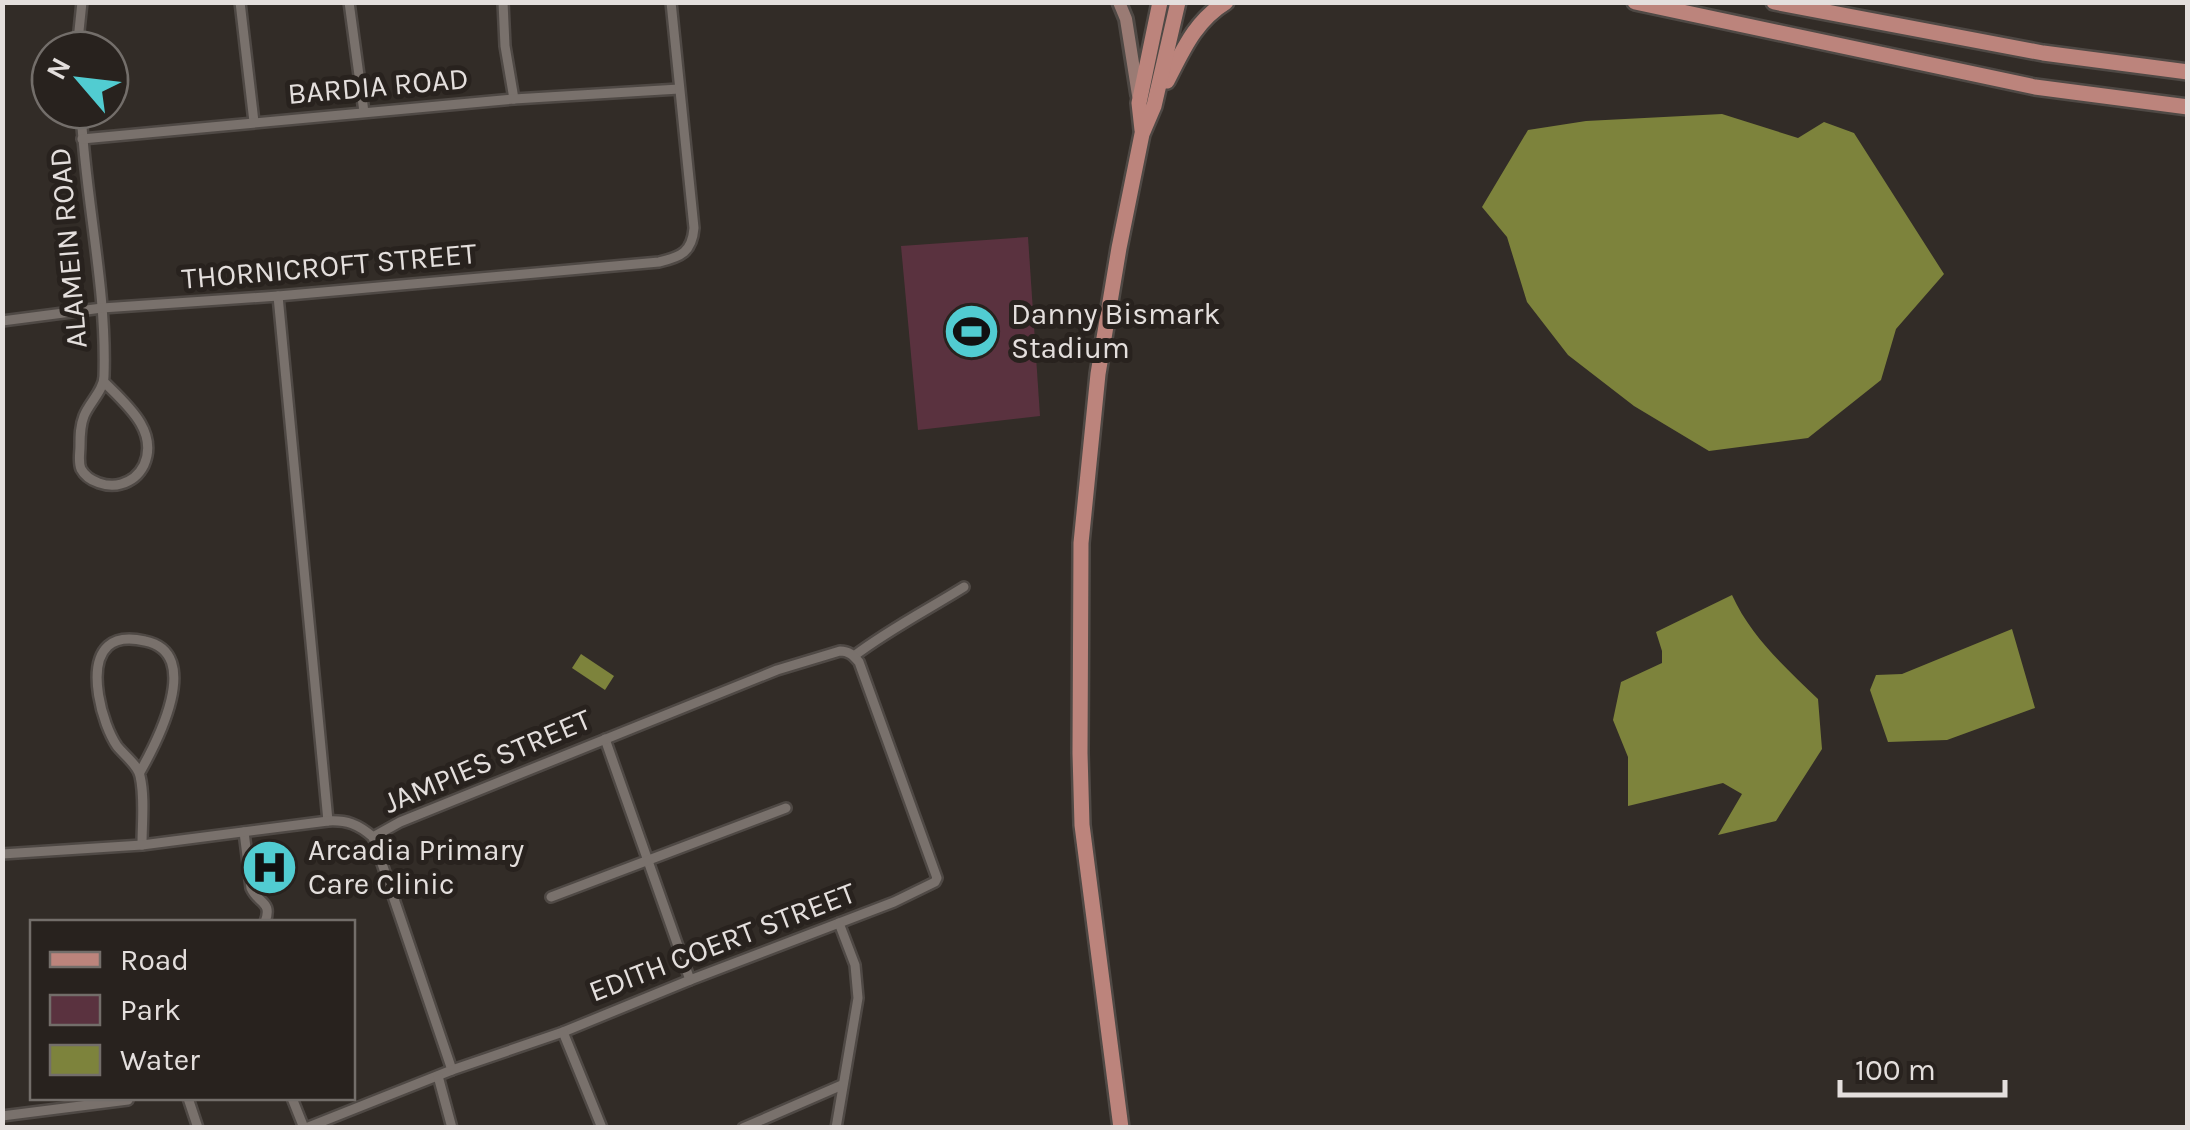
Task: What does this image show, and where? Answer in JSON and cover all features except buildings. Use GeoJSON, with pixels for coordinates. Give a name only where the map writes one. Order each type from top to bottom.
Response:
{"type":"FeatureCollection","features":[{"type":"Feature","properties":{"kind":"main road"},"geometry":{"type":"LineString","coordinates":[[1122,1128],[1082,824],[1081,543],[1098,374],[1147,104],[1160,2]]}},
{"type":"Feature","properties":{"kind":"main road"},"geometry":{"type":"LineString","coordinates":[[1147,104],[1178,2]]}},
{"type":"Feature","properties":{"kind":"main road"},"geometry":{"type":"LineString","coordinates":[[1147,104],[1199,23],[1226,2]]}},
{"type":"Feature","properties":{"kind":"main road"},"geometry":{"type":"LineString","coordinates":[[1635,2],[2035,87],[2188,107]]}},
{"type":"Feature","properties":{"kind":"main road"},"geometry":{"type":"LineString","coordinates":[[1774,2],[2043,53],[2188,72]]}},
{"type":"Feature","properties":{"kind":"street"},"geometry":{"type":"LineString","coordinates":[[79,30],[82,2]]}},
{"type":"Feature","properties":{"kind":"street"},"geometry":{"type":"LineString","coordinates":[[240,2],[254,122]]}},
{"type":"Feature","properties":{"kind":"street"},"geometry":{"type":"LineString","coordinates":[[349,2],[364,112]]}},
{"type":"Feature","properties":{"kind":"street"},"geometry":{"type":"LineString","coordinates":[[503,2],[514,99]]}},
{"type":"Feature","properties":{"kind":"street"},"geometry":{"type":"LineString","coordinates":[[671,2],[679,89]]}},
{"type":"Feature","properties":{"kind":"street"},"geometry":{"type":"LineString","coordinates":[[1119,2],[1147,104]]}},
{"type":"Feature","properties":{"kind":"street","name":"BARDIA ROAD"},"geometry":{"type":"LineString","coordinates":[[82,139],[514,99],[679,89]]}},
{"type":"Feature","properties":{"kind":"street","name":"THORNICROFT STREET"},"geometry":{"type":"LineString","coordinates":[[2,320],[102,308],[659,262],[687,252],[693,241],[679,89]]}},
{"type":"Feature","properties":{"kind":"street","name":"ALAMEIN ROAD"},"geometry":{"type":"LineString","coordinates":[[81,130],[102,308],[104,382],[82,418],[80,462],[84,473],[93,480],[114,486],[134,479],[142,468],[148,440],[132,411],[104,382]]}},
{"type":"Feature","properties":{"kind":"street"},"geometry":{"type":"LineString","coordinates":[[278,296],[328,821]]}},
{"type":"Feature","properties":{"kind":"street"},"geometry":{"type":"LineString","coordinates":[[856,659],[881,636],[964,587]]}},
{"type":"Feature","properties":{"kind":"street"},"geometry":{"type":"LineString","coordinates":[[140,772],[119,748],[102,714],[97,674],[100,659],[105,648],[120,639],[152,642],[168,654],[171,662],[172,697],[157,743],[140,772],[142,845]]}},
{"type":"Feature","properties":{"kind":"street","name":"JAMPIES STREET"},"geometry":{"type":"LineString","coordinates":[[2,854],[142,845],[344,820],[373,837],[400,822],[777,670],[846,651],[856,659]]}},
{"type":"Feature","properties":{"kind":"street","name":"EDITH COERT STREET"},"geometry":{"type":"LineString","coordinates":[[305,1128],[452,1070],[563,1032],[839,924],[935,882],[937,878],[856,659]]}},
{"type":"Feature","properties":{"kind":"street"},"geometry":{"type":"LineString","coordinates":[[604,738],[690,980]]}},
{"type":"Feature","properties":{"kind":"street"},"geometry":{"type":"LineString","coordinates":[[550,897],[786,808]]}},
{"type":"Feature","properties":{"kind":"street"},"geometry":{"type":"LineString","coordinates":[[244,832],[251,888],[266,904],[266,920]]}},
{"type":"Feature","properties":{"kind":"street"},"geometry":{"type":"LineString","coordinates":[[373,837],[452,1070]]}},
{"type":"Feature","properties":{"kind":"street"},"geometry":{"type":"LineString","coordinates":[[836,1128],[858,998],[855,965],[839,924]]}},
{"type":"Feature","properties":{"kind":"street"},"geometry":{"type":"LineString","coordinates":[[563,1032],[602,1128]]}},
{"type":"Feature","properties":{"kind":"street"},"geometry":{"type":"LineString","coordinates":[[438,1076],[452,1128]]}},
{"type":"Feature","properties":{"kind":"street"},"geometry":{"type":"LineString","coordinates":[[751,1126],[842,1085]]}},
{"type":"Feature","properties":{"kind":"street"},"geometry":{"type":"LineString","coordinates":[[2,1116],[128,1100]]}},
{"type":"Feature","properties":{"kind":"street"},"geometry":{"type":"LineString","coordinates":[[189,1100],[198,1128]]}},
{"type":"Feature","properties":{"kind":"street"},"geometry":{"type":"LineString","coordinates":[[293,1100],[305,1128]]}},
{"type":"Feature","properties":{"kind":"street"},"geometry":{"type":"LineString","coordinates":[[337,1115],[342,1128]]}},
{"type":"Feature","properties":{"kind":"green space","name":"Danny Bismark Stadium"},"geometry":{"type":"Polygon","coordinates":[[[1028,237],[1040,416],[918,430],[901,246],[1028,237]]]}},
{"type":"Feature","properties":{"kind":"water"},"geometry":{"type":"Polygon","coordinates":[[[1722,114],[1798,138],[1824,122],[1854,133],[1944,274],[1896,329],[1881,380],[1808,438],[1709,451],[1634,406],[1568,355],[1527,302],[1507,237],[1482,207],[1528,130],[1586,121],[1722,114]]]}},
{"type":"Feature","properties":{"kind":"water"},"geometry":{"type":"Polygon","coordinates":[[[1732,595],[1759,638],[1818,699],[1822,749],[1776,821],[1718,835],[1742,794],[1723,783],[1628,806],[1628,757],[1613,720],[1621,682],[1662,663],[1656,632],[1732,595]]]}},
{"type":"Feature","properties":{"kind":"water"},"geometry":{"type":"Polygon","coordinates":[[[2012,629],[2035,708],[1947,740],[1888,742],[1870,690],[1876,675],[1902,674],[2012,629]]]}},
{"type":"Feature","properties":{"kind":"water"},"geometry":{"type":"Polygon","coordinates":[[[581,654],[614,676],[605,690],[572,668],[581,654]]]}},
{"type":"Feature","properties":{"kind":"place","name":"Danny Bismark Stadium"},"geometry":{"type":"Point","coordinates":[972,331]}},
{"type":"Feature","properties":{"kind":"place","name":"Arcadia Primary Care Clinic"},"geometry":{"type":"Point","coordinates":[269,867]}}]}
